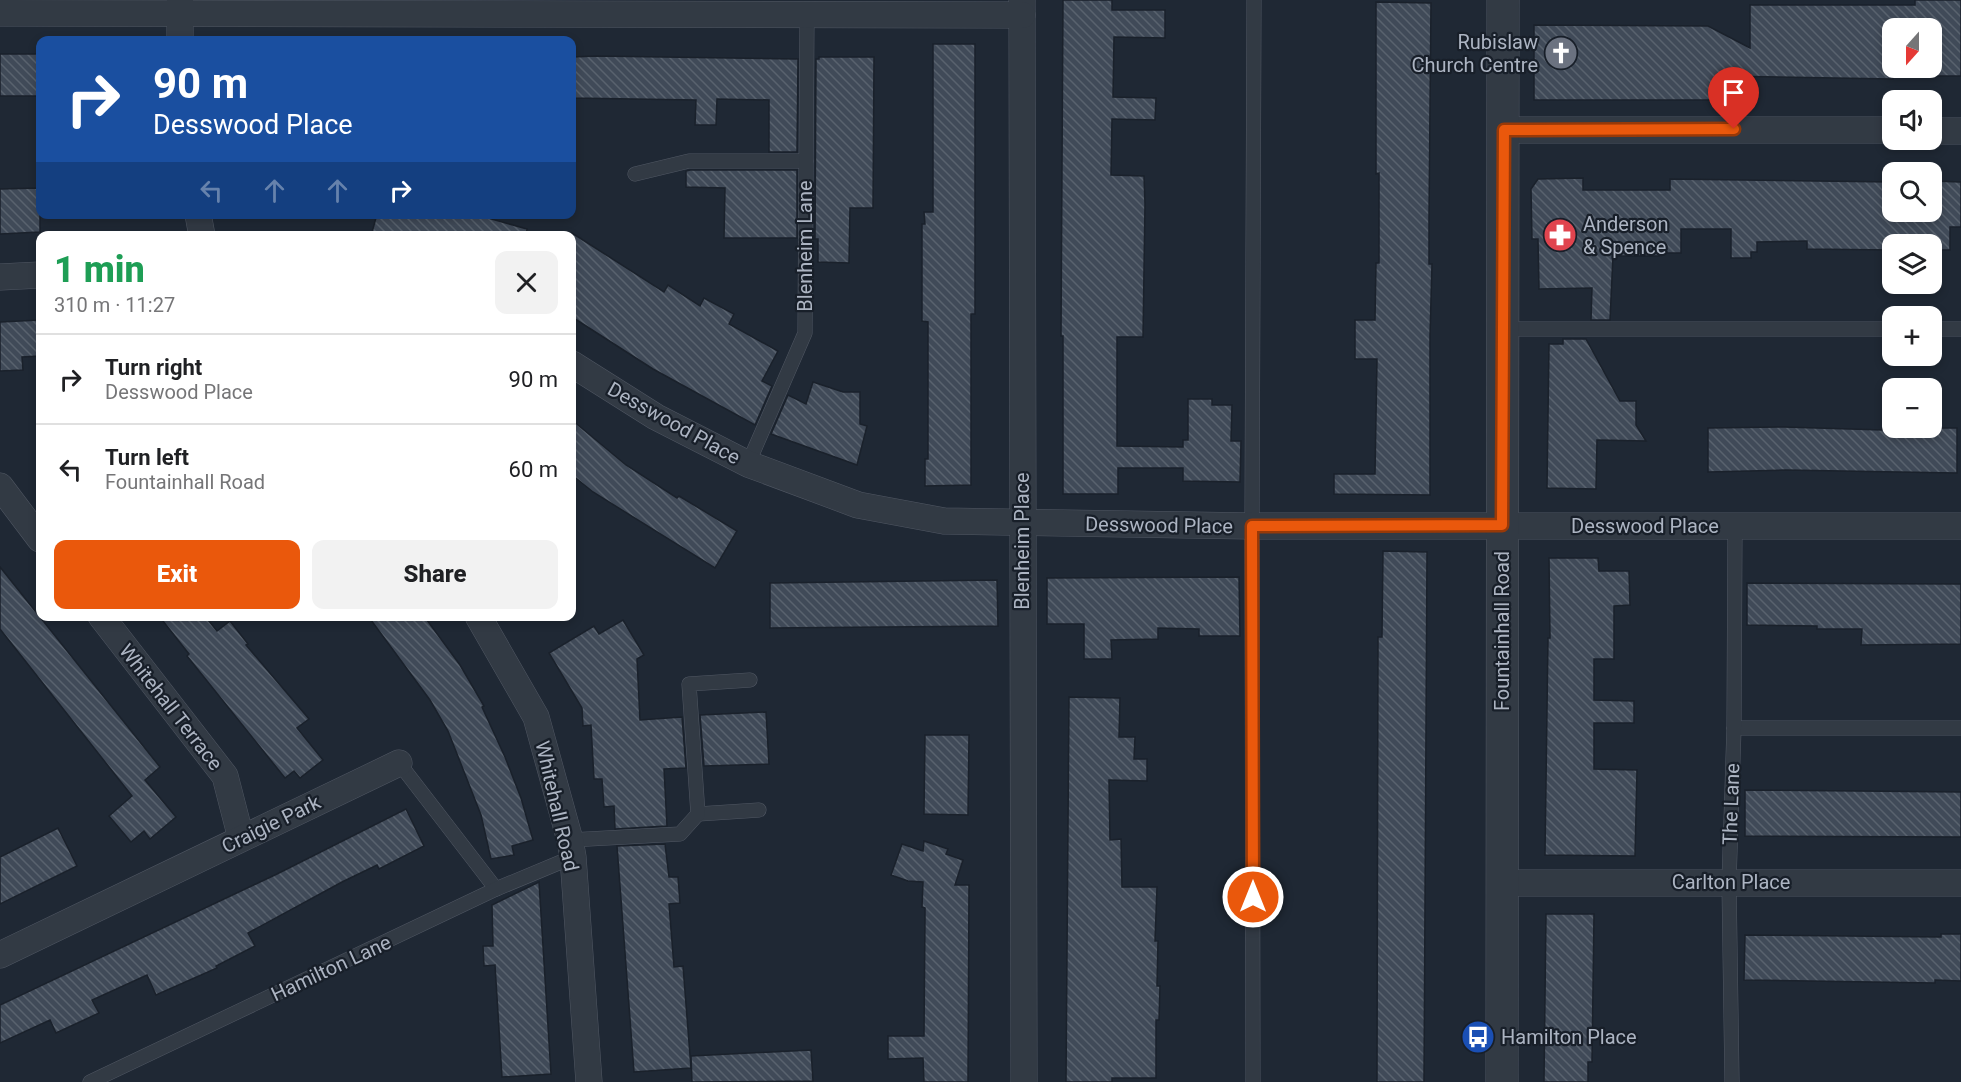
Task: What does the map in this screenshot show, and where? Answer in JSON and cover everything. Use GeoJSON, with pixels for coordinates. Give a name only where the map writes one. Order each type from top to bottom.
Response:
{"type":"FeatureCollection","features":[{"type":"Feature","properties":{"kind":"street","name":"Fountainhall Road"},"geometry":{"type":"LineString","coordinates":[[1502,1082],[1503,0]]}},
{"type":"Feature","properties":{"kind":"street"},"geometry":{"type":"LineString","coordinates":[[180,7],[180,36]]}},
{"type":"Feature","properties":{"kind":"street"},"geometry":{"type":"LineString","coordinates":[[0,14],[180,7],[807,16],[1022,8]]}},
{"type":"Feature","properties":{"kind":"street","name":"Blenheim Place"},"geometry":{"type":"LineString","coordinates":[[1022,8],[1024,1082]]}},
{"type":"Feature","properties":{"kind":"street"},"geometry":{"type":"LineString","coordinates":[[1504,130],[1882,130]]}},
{"type":"Feature","properties":{"kind":"street"},"geometry":{"type":"LineString","coordinates":[[1942,131],[1961,131]]}},
{"type":"Feature","properties":{"kind":"street"},"geometry":{"type":"LineString","coordinates":[[0,277],[36,274]]}},
{"type":"Feature","properties":{"kind":"street","name":"Desswood Place"},"geometry":{"type":"LineString","coordinates":[[576,367],[656,417],[748,464],[858,504],[944,522],[1252,526],[1961,526]]}},
{"type":"Feature","properties":{"kind":"street"},"geometry":{"type":"LineString","coordinates":[[0,486],[36,533]]}},
{"type":"Feature","properties":{"kind":"street","name":"Whitehall Terrace"},"geometry":{"type":"LineString","coordinates":[[105,621],[225,776],[241,838]]}},
{"type":"Feature","properties":{"kind":"street","name":"Whitehall Road"},"geometry":{"type":"LineString","coordinates":[[481,621],[536,717],[572,849],[589,1082]]}},
{"type":"Feature","properties":{"kind":"street","name":"Craigie Park"},"geometry":{"type":"LineString","coordinates":[[0,955],[399,763]]}},
{"type":"Feature","properties":{"kind":"street","name":"Carlton Place"},"geometry":{"type":"LineString","coordinates":[[1502,883],[1961,882]]}},
{"type":"Feature","properties":{"kind":"lane"},"geometry":{"type":"LineString","coordinates":[[1253,1082],[1254,0]]}},
{"type":"Feature","properties":{"kind":"lane","name":"Blenheim Lane"},"geometry":{"type":"LineString","coordinates":[[748,464],[805,333],[807,16]]}},
{"type":"Feature","properties":{"kind":"lane"},"geometry":{"type":"LineString","coordinates":[[634,174],[689,161],[806,161]]}},
{"type":"Feature","properties":{"kind":"lane"},"geometry":{"type":"LineString","coordinates":[[1502,329],[1882,329]]}},
{"type":"Feature","properties":{"kind":"lane"},"geometry":{"type":"LineString","coordinates":[[1942,329],[1961,329]]}},
{"type":"Feature","properties":{"kind":"lane","name":"The Lane"},"geometry":{"type":"LineString","coordinates":[[1732,1082],[1729,882],[1734,728],[1735,526]]}},
{"type":"Feature","properties":{"kind":"lane"},"geometry":{"type":"LineString","coordinates":[[698,814],[689,684],[750,680]]}},
{"type":"Feature","properties":{"kind":"lane"},"geometry":{"type":"LineString","coordinates":[[1734,728],[1961,728]]}},
{"type":"Feature","properties":{"kind":"lane","name":"Craigie Park"},"geometry":{"type":"LineString","coordinates":[[399,763],[496,890]]}},
{"type":"Feature","properties":{"kind":"lane"},"geometry":{"type":"LineString","coordinates":[[572,849],[680,834],[698,814],[759,810]]}},
{"type":"Feature","properties":{"kind":"lane","name":"Hamilton Lane"},"geometry":{"type":"LineString","coordinates":[[90,1082],[496,890],[572,849]]}},
{"type":"Feature","properties":{"kind":"building"},"geometry":{"type":"Polygon","coordinates":[[[1063,0],[1112,0],[1112,10],[1165,10],[1165,38],[1114,37],[1113,97],[1156,98],[1155,120],[1112,119],[1111,175],[1144,176],[1145,204],[1143,337],[1117,337],[1117,446],[1183,447],[1183,440],[1188,440],[1188,399],[1212,399],[1212,405],[1232,405],[1231,441],[1241,441],[1240,482],[1183,481],[1183,468],[1118,468],[1118,494],[1063,494],[1063,336],[1061,336],[1063,0]]]}},
{"type":"Feature","properties":{"kind":"building"},"geometry":{"type":"Polygon","coordinates":[[[1915,0],[1961,0],[1961,76],[1942,76],[1942,18],[1882,18],[1882,78],[1893,79],[1720,76],[1721,100],[1534,100],[1534,25],[1708,26],[1750,48],[1750,5],[1915,5],[1915,0]]]}},
{"type":"Feature","properties":{"kind":"building"},"geometry":{"type":"Polygon","coordinates":[[[1376,2],[1431,3],[1430,495],[1334,494],[1334,474],[1375,474],[1377,359],[1355,359],[1355,320],[1375,320],[1376,263],[1379,263],[1379,173],[1376,174],[1376,2]]]}},
{"type":"Feature","properties":{"kind":"building"},"geometry":{"type":"Polygon","coordinates":[[[933,44],[975,44],[975,314],[971,314],[971,485],[925,486],[925,459],[928,459],[928,322],[922,321],[922,224],[925,224],[924,212],[933,212],[933,44]]]}},
{"type":"Feature","properties":{"kind":"building"},"geometry":{"type":"Polygon","coordinates":[[[0,54],[36,54],[36,96],[0,96],[0,54]]]}},
{"type":"Feature","properties":{"kind":"building"},"geometry":{"type":"Polygon","coordinates":[[[576,57],[798,59],[797,152],[769,152],[769,100],[717,99],[716,125],[695,125],[696,100],[576,98],[576,57]]]}},
{"type":"Feature","properties":{"kind":"building"},"geometry":{"type":"Polygon","coordinates":[[[819,57],[874,57],[873,208],[850,208],[849,263],[818,262],[818,239],[815,239],[816,59],[819,57]]]}},
{"type":"Feature","properties":{"kind":"building"},"geometry":{"type":"Polygon","coordinates":[[[797,170],[797,238],[724,238],[725,188],[686,187],[686,171],[797,170]]]}},
{"type":"Feature","properties":{"kind":"building"},"geometry":{"type":"Polygon","coordinates":[[[1583,178],[1583,190],[1670,190],[1670,179],[1882,182],[1882,222],[1942,222],[1942,181],[1961,182],[1961,227],[1950,227],[1950,250],[1942,250],[1942,234],[1882,234],[1882,250],[1807,249],[1807,241],[1757,242],[1757,252],[1751,252],[1751,258],[1731,258],[1731,229],[1681,229],[1681,253],[1659,253],[1659,256],[1613,256],[1610,320],[1591,320],[1592,288],[1539,289],[1538,239],[1532,239],[1531,189],[1538,179],[1583,178]]]}},
{"type":"Feature","properties":{"kind":"building"},"geometry":{"type":"Polygon","coordinates":[[[36,188],[36,219],[40,219],[40,231],[0,234],[0,189],[36,188]]]}},
{"type":"Feature","properties":{"kind":"building"},"geometry":{"type":"Polygon","coordinates":[[[376,219],[492,219],[527,229],[527,231],[372,231],[376,219]]]}},
{"type":"Feature","properties":{"kind":"building"},"geometry":{"type":"Polygon","coordinates":[[[576,236],[664,292],[668,285],[700,306],[704,298],[734,314],[729,324],[778,351],[762,381],[772,386],[755,425],[653,369],[576,320],[576,236]]]}},
{"type":"Feature","properties":{"kind":"building"},"geometry":{"type":"Polygon","coordinates":[[[36,320],[36,356],[22,357],[23,370],[0,371],[0,322],[36,320]]]}},
{"type":"Feature","properties":{"kind":"building"},"geometry":{"type":"Polygon","coordinates":[[[1563,339],[1586,339],[1620,401],[1636,401],[1636,425],[1646,441],[1597,440],[1596,489],[1547,488],[1549,344],[1563,344],[1563,339]]]}},
{"type":"Feature","properties":{"kind":"building"},"geometry":{"type":"Polygon","coordinates":[[[813,382],[843,392],[860,392],[860,424],[867,426],[857,465],[771,434],[788,395],[806,404],[813,382]]]}},
{"type":"Feature","properties":{"kind":"building"},"geometry":{"type":"Polygon","coordinates":[[[576,423],[626,465],[677,498],[679,496],[737,531],[715,568],[593,492],[576,478],[576,423]]]}},
{"type":"Feature","properties":{"kind":"building"},"geometry":{"type":"Polygon","coordinates":[[[1784,427],[1882,430],[1882,438],[1942,438],[1942,428],[1957,428],[1957,473],[1785,470],[1708,472],[1708,428],[1784,427]]]}},
{"type":"Feature","properties":{"kind":"building"},"geometry":{"type":"Polygon","coordinates":[[[1383,551],[1427,552],[1424,1082],[1377,1082],[1378,637],[1382,637],[1383,551]]]}},
{"type":"Feature","properties":{"kind":"building"},"geometry":{"type":"Polygon","coordinates":[[[1549,558],[1598,558],[1599,571],[1629,571],[1630,605],[1614,606],[1614,659],[1594,659],[1594,700],[1634,701],[1634,723],[1594,723],[1594,769],[1637,770],[1635,856],[1545,855],[1548,638],[1550,638],[1549,558]]]}},
{"type":"Feature","properties":{"kind":"building"},"geometry":{"type":"Polygon","coordinates":[[[0,567],[36,612],[36,621],[43,621],[160,767],[145,780],[176,817],[150,839],[144,831],[131,842],[109,816],[132,796],[0,629],[0,567]]]}},
{"type":"Feature","properties":{"kind":"building"},"geometry":{"type":"Polygon","coordinates":[[[1239,577],[1240,636],[1199,636],[1199,629],[1158,628],[1158,639],[1111,640],[1112,659],[1084,659],[1084,624],[1047,624],[1047,578],[1239,577]]]}},
{"type":"Feature","properties":{"kind":"building"},"geometry":{"type":"Polygon","coordinates":[[[997,580],[998,626],[770,628],[770,583],[997,580]]]}},
{"type":"Feature","properties":{"kind":"building"},"geometry":{"type":"Polygon","coordinates":[[[1747,583],[1961,584],[1961,644],[1861,645],[1862,629],[1747,625],[1747,583]]]}},
{"type":"Feature","properties":{"kind":"building"},"geometry":{"type":"Polygon","coordinates":[[[623,620],[644,655],[637,659],[640,720],[682,717],[686,768],[664,769],[667,826],[615,829],[614,806],[604,807],[602,779],[594,779],[591,725],[583,726],[582,708],[549,653],[594,626],[599,634],[623,620]]]}},
{"type":"Feature","properties":{"kind":"building"},"geometry":{"type":"Polygon","coordinates":[[[163,621],[209,621],[217,631],[230,621],[248,644],[246,645],[309,719],[297,728],[323,760],[300,778],[294,771],[285,778],[187,656],[189,654],[163,621]]]}},
{"type":"Feature","properties":{"kind":"building"},"geometry":{"type":"Polygon","coordinates":[[[372,621],[428,621],[460,665],[484,706],[482,707],[521,798],[533,840],[512,846],[514,855],[491,859],[481,815],[448,731],[430,700],[372,621]]]}},
{"type":"Feature","properties":{"kind":"building"},"geometry":{"type":"Polygon","coordinates":[[[1069,697],[1120,698],[1119,737],[1135,737],[1134,759],[1147,759],[1147,781],[1109,780],[1110,840],[1121,839],[1122,887],[1157,887],[1155,941],[1158,941],[1157,986],[1160,986],[1159,1020],[1156,1020],[1156,1078],[1112,1078],[1112,1082],[1066,1082],[1069,697]]]}},
{"type":"Feature","properties":{"kind":"building"},"geometry":{"type":"Polygon","coordinates":[[[766,712],[769,764],[704,766],[700,715],[766,712]]]}},
{"type":"Feature","properties":{"kind":"building"},"geometry":{"type":"Polygon","coordinates":[[[925,735],[969,735],[968,815],[924,814],[925,735]]]}},
{"type":"Feature","properties":{"kind":"building"},"geometry":{"type":"Polygon","coordinates":[[[1745,790],[1961,792],[1961,837],[1745,836],[1745,790]]]}},
{"type":"Feature","properties":{"kind":"building"},"geometry":{"type":"Polygon","coordinates":[[[406,809],[424,846],[379,869],[377,865],[342,882],[248,933],[255,946],[216,966],[217,968],[156,995],[147,975],[92,1000],[99,1013],[56,1033],[50,1020],[0,1043],[0,1005],[277,874],[406,809]]]}},
{"type":"Feature","properties":{"kind":"building"},"geometry":{"type":"Polygon","coordinates":[[[58,828],[77,866],[0,904],[0,857],[58,828]]]}},
{"type":"Feature","properties":{"kind":"building"},"geometry":{"type":"Polygon","coordinates":[[[924,841],[948,849],[946,854],[963,860],[955,885],[969,885],[968,1082],[924,1082],[923,1058],[888,1059],[888,1036],[924,1036],[925,908],[922,907],[923,882],[908,881],[891,875],[902,844],[923,851],[924,841]]]}},
{"type":"Feature","properties":{"kind":"building"},"geometry":{"type":"Polygon","coordinates":[[[665,844],[669,877],[678,877],[680,903],[669,904],[674,967],[683,966],[691,1068],[634,1072],[617,846],[665,844]]]}},
{"type":"Feature","properties":{"kind":"building"},"geometry":{"type":"Polygon","coordinates":[[[539,882],[551,1074],[502,1077],[495,965],[484,966],[483,946],[493,946],[492,905],[539,882]]]}},
{"type":"Feature","properties":{"kind":"building"},"geometry":{"type":"Polygon","coordinates":[[[1546,914],[1594,914],[1592,1062],[1588,1062],[1588,1082],[1544,1082],[1546,914]]]}},
{"type":"Feature","properties":{"kind":"building"},"geometry":{"type":"Polygon","coordinates":[[[1941,934],[1961,934],[1961,981],[1935,980],[1935,983],[1744,980],[1745,935],[1941,937],[1941,934]]]}},
{"type":"Feature","properties":{"kind":"building"},"geometry":{"type":"Polygon","coordinates":[[[811,1050],[813,1081],[692,1082],[691,1056],[811,1050]]]}},
{"type":"Feature","properties":{"kind":"place","name":"Rubislaw Church Centre"},"geometry":{"type":"Point","coordinates":[1561,53]}},
{"type":"Feature","properties":{"kind":"place","name":"Anderson & Spence"},"geometry":{"type":"Point","coordinates":[1560,235]}},
{"type":"Feature","properties":{"kind":"place","name":"Hamilton Place"},"geometry":{"type":"Point","coordinates":[1478,1037]}},
{"type":"Feature","properties":{"kind":"route"},"geometry":{"type":"LineString","coordinates":[[1253,897],[1252,526],[1502,525],[1504,130],[1734,129]]}}]}
